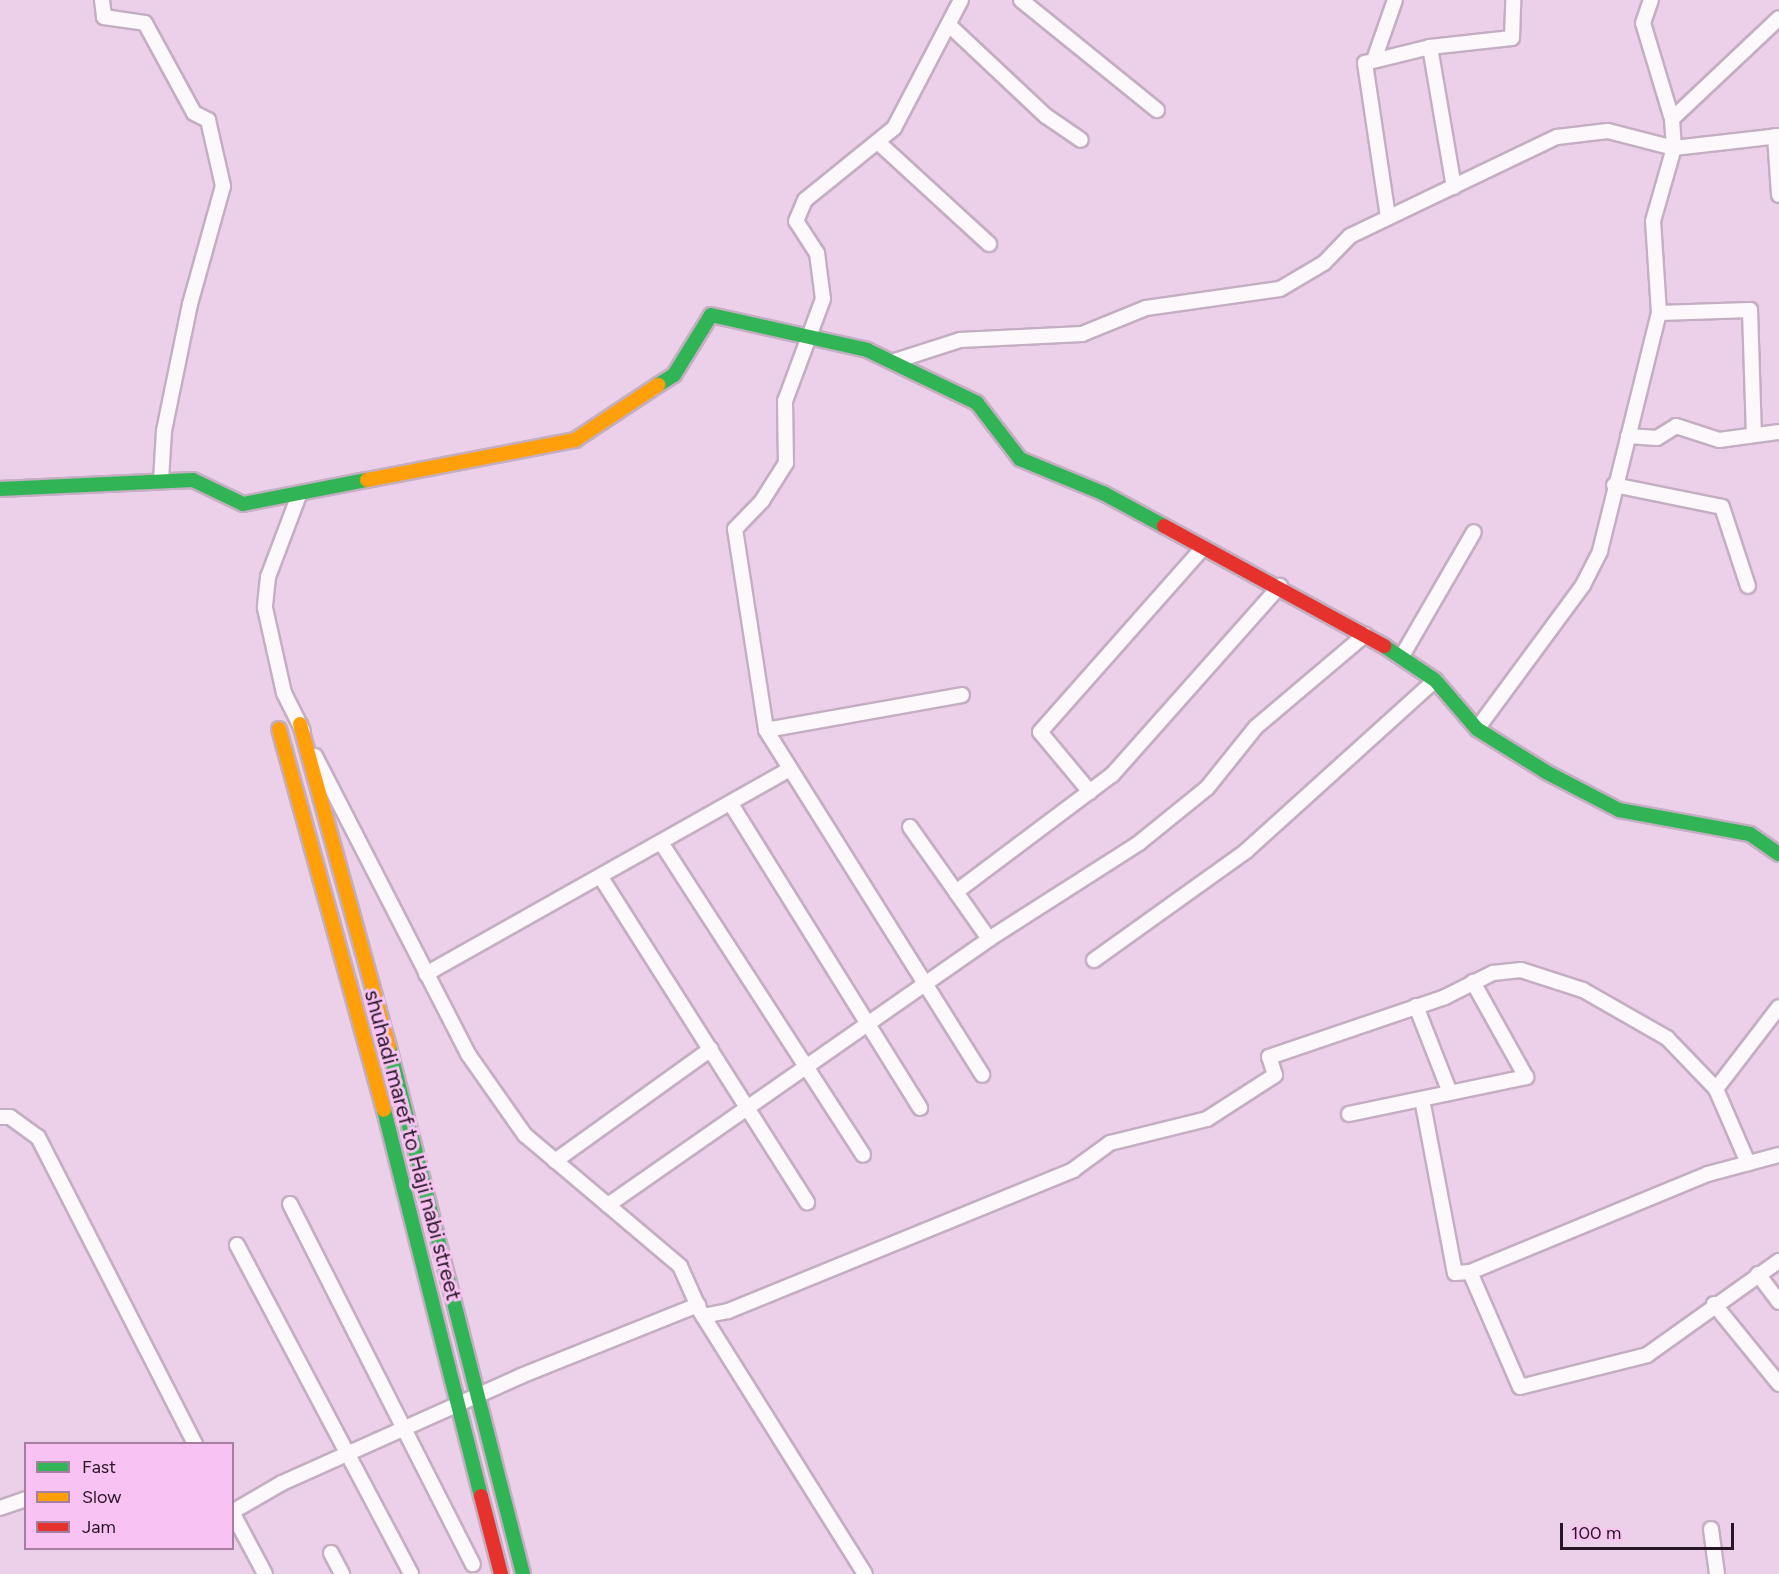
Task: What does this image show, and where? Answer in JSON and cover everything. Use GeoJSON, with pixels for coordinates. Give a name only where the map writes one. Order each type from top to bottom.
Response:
{"type":"FeatureCollection","features":[{"type":"Feature","properties":{"kind":"street"},"geometry":{"type":"LineString","coordinates":[[102,0],[104,17],[145,23],[194,113],[208,120],[221,175],[164,431],[161,480]]}},
{"type":"Feature","properties":{"kind":"street"},"geometry":{"type":"LineString","coordinates":[[1021,0],[1157,110]]}},
{"type":"Feature","properties":{"kind":"street"},"geometry":{"type":"LineString","coordinates":[[1375,57],[1395,0]]}},
{"type":"Feature","properties":{"kind":"street"},"geometry":{"type":"LineString","coordinates":[[1388,217],[1365,63],[1375,57],[1430,47],[1512,38],[1513,0]]}},
{"type":"Feature","properties":{"kind":"street"},"geometry":{"type":"LineString","coordinates":[[1477,729],[1583,585],[1600,551],[1614,485],[1659,313],[1653,221],[1674,148],[1672,118],[1644,23],[1651,0]]}},
{"type":"Feature","properties":{"kind":"street"},"geometry":{"type":"LineString","coordinates":[[958,1],[949,25],[894,128],[880,144],[805,200],[796,221],[817,253],[823,299],[814,334],[785,401],[786,463],[762,501],[735,529],[766,730],[787,771],[927,983],[982,1076]]}},
{"type":"Feature","properties":{"kind":"street"},"geometry":{"type":"LineString","coordinates":[[1672,118],[1779,18]]}},
{"type":"Feature","properties":{"kind":"street"},"geometry":{"type":"LineString","coordinates":[[949,25],[1046,116],[1082,140]]}},
{"type":"Feature","properties":{"kind":"street"},"geometry":{"type":"LineString","coordinates":[[1430,47],[1454,187]]}},
{"type":"Feature","properties":{"kind":"street"},"geometry":{"type":"LineString","coordinates":[[895,361],[960,340],[1082,334],[1146,308],[1280,289],[1324,263],[1350,236],[1557,137],[1608,131],[1674,148],[1777,136],[1779,195]]}},
{"type":"Feature","properties":{"kind":"street"},"geometry":{"type":"LineString","coordinates":[[880,144],[989,244]]}},
{"type":"Feature","properties":{"kind":"street"},"geometry":{"type":"LineString","coordinates":[[1659,313],[1750,310],[1754,435]]}},
{"type":"Feature","properties":{"kind":"street"},"geometry":{"type":"LineString","coordinates":[[3,486],[193,480],[243,504],[299,495],[575,440],[674,375],[711,315],[814,334],[895,361],[977,403],[1020,459],[1103,493],[1203,548],[1280,586],[1402,656],[1434,680],[1477,729],[1620,810],[1750,834],[1779,854]]}},
{"type":"Feature","properties":{"kind":"street"},"geometry":{"type":"LineString","coordinates":[[1628,436],[1657,438],[1676,426],[1719,440],[1778,434]]}},
{"type":"Feature","properties":{"kind":"street"},"geometry":{"type":"LineString","coordinates":[[1614,485],[1722,507],[1748,586]]}},
{"type":"Feature","properties":{"kind":"street"},"geometry":{"type":"LineString","coordinates":[[299,495],[268,578],[265,608],[284,693],[426,974],[468,1054],[525,1136],[680,1266],[701,1311],[865,1574]]}},
{"type":"Feature","properties":{"kind":"street"},"geometry":{"type":"LineString","coordinates":[[1402,656],[1474,532]]}},
{"type":"Feature","properties":{"kind":"street"},"geometry":{"type":"LineString","coordinates":[[1090,792],[1040,732],[1203,548]]}},
{"type":"Feature","properties":{"kind":"street"},"geometry":{"type":"LineString","coordinates":[[956,892],[1112,775],[1280,586]]}},
{"type":"Feature","properties":{"kind":"street"},"geometry":{"type":"LineString","coordinates":[[608,1205],[989,939],[1148,836],[1207,788],[1256,727],[1365,635]]}},
{"type":"Feature","properties":{"kind":"street"},"geometry":{"type":"LineString","coordinates":[[1094,960],[1237,858],[1434,680]]}},
{"type":"Feature","properties":{"kind":"street"},"geometry":{"type":"LineString","coordinates":[[766,730],[962,694]]}},
{"type":"Feature","properties":{"kind":"street"},"geometry":{"type":"LineString","coordinates":[[300,724],[479,1396],[523,1574]]}},
{"type":"Feature","properties":{"kind":"street","name":"shuhadi maref to Haji nabi street"},"geometry":{"type":"LineString","coordinates":[[279,729],[459,1405],[501,1574]]}},
{"type":"Feature","properties":{"kind":"street"},"geometry":{"type":"LineString","coordinates":[[426,974],[602,879],[787,771]]}},
{"type":"Feature","properties":{"kind":"street"},"geometry":{"type":"LineString","coordinates":[[731,804],[920,1108]]}},
{"type":"Feature","properties":{"kind":"street"},"geometry":{"type":"LineString","coordinates":[[910,827],[989,939]]}},
{"type":"Feature","properties":{"kind":"street"},"geometry":{"type":"LineString","coordinates":[[662,844],[863,1155]]}},
{"type":"Feature","properties":{"kind":"street"},"geometry":{"type":"LineString","coordinates":[[602,879],[807,1202]]}},
{"type":"Feature","properties":{"kind":"street"},"geometry":{"type":"LineString","coordinates":[[234,1511],[348,1454],[479,1396],[701,1311],[728,1311],[940,1226],[1004,1194],[1073,1170],[1110,1143],[1207,1119],[1275,1075],[1269,1057],[1416,1006],[1473,982],[1521,970],[1583,990],[1667,1038],[1716,1089],[1748,1163]]}},
{"type":"Feature","properties":{"kind":"street"},"geometry":{"type":"LineString","coordinates":[[1348,1114],[1422,1099],[1449,1090],[1526,1077],[1473,982]]}},
{"type":"Feature","properties":{"kind":"street"},"geometry":{"type":"LineString","coordinates":[[1416,1006],[1449,1090]]}},
{"type":"Feature","properties":{"kind":"street"},"geometry":{"type":"LineString","coordinates":[[1716,1089],[1779,1007]]}},
{"type":"Feature","properties":{"kind":"street"},"geometry":{"type":"LineString","coordinates":[[555,1161],[711,1049]]}},
{"type":"Feature","properties":{"kind":"street"},"geometry":{"type":"LineString","coordinates":[[1422,1099],[1455,1273],[1470,1272],[1708,1174],[1779,1155]]}},
{"type":"Feature","properties":{"kind":"street"},"geometry":{"type":"LineString","coordinates":[[0,1117],[10,1117],[38,1137],[192,1442]]}},
{"type":"Feature","properties":{"kind":"street"},"geometry":{"type":"LineString","coordinates":[[290,1204],[473,1564]]}},
{"type":"Feature","properties":{"kind":"street"},"geometry":{"type":"LineString","coordinates":[[237,1245],[411,1574]]}},
{"type":"Feature","properties":{"kind":"street"},"geometry":{"type":"LineString","coordinates":[[1470,1272],[1520,1387],[1647,1355],[1714,1304],[1779,1261]]}},
{"type":"Feature","properties":{"kind":"street"},"geometry":{"type":"LineString","coordinates":[[1758,1274],[1779,1302]]}},
{"type":"Feature","properties":{"kind":"street"},"geometry":{"type":"LineString","coordinates":[[1714,1304],[1779,1384]]}},
{"type":"Feature","properties":{"kind":"street"},"geometry":{"type":"LineString","coordinates":[[0,1508],[24,1500]]}},
{"type":"Feature","properties":{"kind":"street"},"geometry":{"type":"LineString","coordinates":[[234,1516],[265,1574]]}},
{"type":"Feature","properties":{"kind":"street"},"geometry":{"type":"LineString","coordinates":[[1711,1529],[1717,1574]]}},
{"type":"Feature","properties":{"kind":"street"},"geometry":{"type":"LineString","coordinates":[[331,1553],[342,1574]]}},
{"type":"Feature","properties":{"kind":"traffic: fast"},"geometry":{"type":"LineString","coordinates":[[658,385],[674,375],[711,315],[867,350],[977,403],[1020,459],[1103,493],[1164,526]]}},
{"type":"Feature","properties":{"kind":"traffic: fast"},"geometry":{"type":"LineString","coordinates":[[0,489],[193,480],[243,504],[367,480]]}},
{"type":"Feature","properties":{"kind":"traffic: fast"},"geometry":{"type":"LineString","coordinates":[[1384,646],[1435,680],[1477,729],[1546,772],[1619,810],[1750,834],[1779,854]]}},
{"type":"Feature","properties":{"kind":"traffic: fast"},"geometry":{"type":"LineString","coordinates":[[389,1047],[523,1574]]}},
{"type":"Feature","properties":{"kind":"traffic: fast"},"geometry":{"type":"LineString","coordinates":[[384,1110],[481,1496]]}},
{"type":"Feature","properties":{"kind":"traffic: slow"},"geometry":{"type":"LineString","coordinates":[[367,480],[575,440],[658,385]]}},
{"type":"Feature","properties":{"kind":"traffic: slow"},"geometry":{"type":"LineString","coordinates":[[300,724],[389,1047]]}},
{"type":"Feature","properties":{"kind":"traffic: slow"},"geometry":{"type":"LineString","coordinates":[[279,729],[384,1110]]}},
{"type":"Feature","properties":{"kind":"traffic: jam"},"geometry":{"type":"LineString","coordinates":[[1164,526],[1384,646]]}},
{"type":"Feature","properties":{"kind":"traffic: jam"},"geometry":{"type":"LineString","coordinates":[[481,1496],[501,1574]]}}]}
